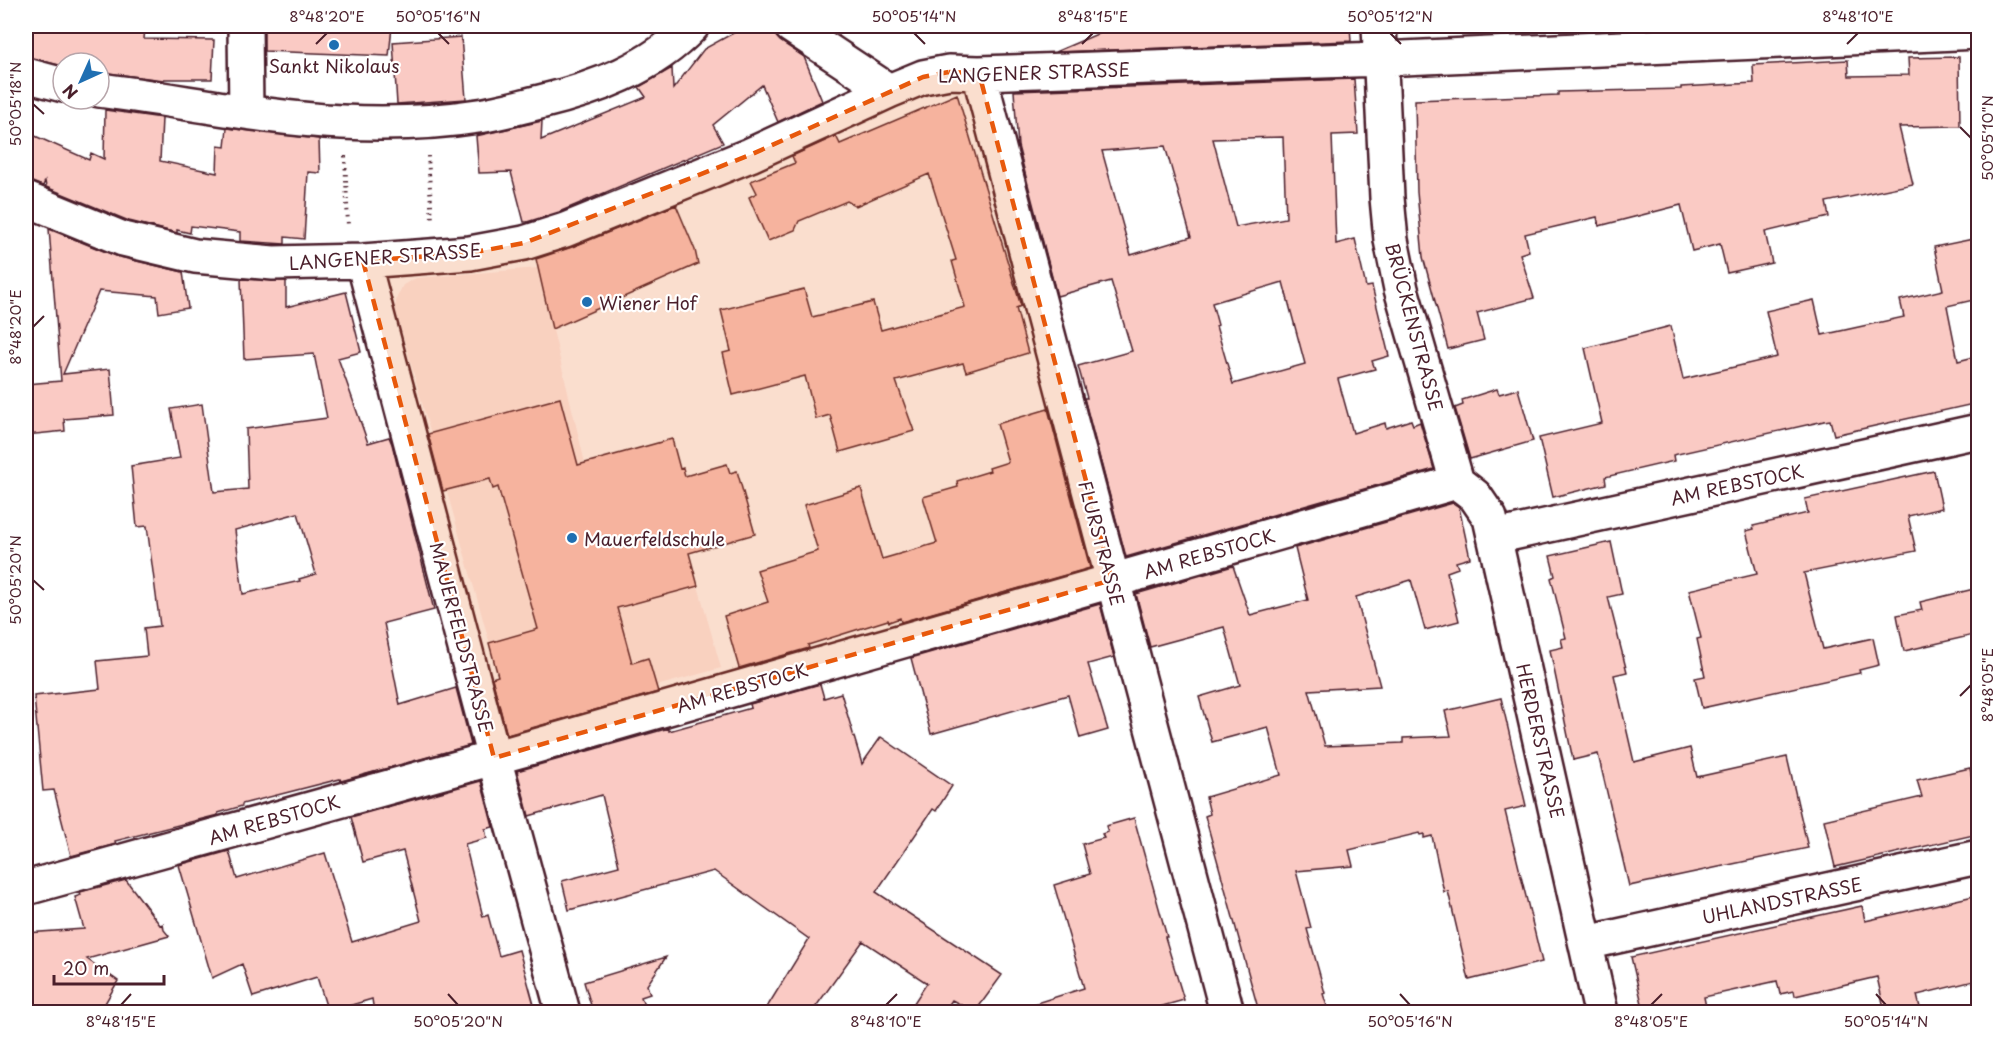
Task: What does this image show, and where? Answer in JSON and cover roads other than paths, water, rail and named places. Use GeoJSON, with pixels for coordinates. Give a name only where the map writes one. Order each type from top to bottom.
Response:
{"type":"FeatureCollection","features":[{"type":"Feature","properties":{"kind":"street"},"geometry":{"type":"LineString","coordinates":[[245,26],[246,112]]}},
{"type":"Feature","properties":{"kind":"street"},"geometry":{"type":"LineString","coordinates":[[111,91],[160,97],[246,112],[343,122],[426,122],[478,116],[559,98],[601,85],[629,72],[658,54],[692,26]]}},
{"type":"Feature","properties":{"kind":"street"},"geometry":{"type":"LineString","coordinates":[[791,26],[889,91]]}},
{"type":"Feature","properties":{"kind":"street","name":"BRÜCKENSTRASSE"},"geometry":{"type":"LineString","coordinates":[[1379,26],[1387,198],[1393,249],[1401,289],[1457,482]]}},
{"type":"Feature","properties":{"kind":"street","name":"LANGENER STRASSE"},"geometry":{"type":"LineString","coordinates":[[26,199],[123,239],[195,256],[273,263],[363,261],[470,254],[524,243],[565,230],[750,154],[889,91],[936,74],[949,72],[979,73],[1381,59],[1978,32]]}},
{"type":"Feature","properties":{"kind":"street","name":"FLURSTRASSE"},"geometry":{"type":"LineString","coordinates":[[979,73],[1227,1012]]}},
{"type":"Feature","properties":{"kind":"street"},"geometry":{"type":"LineString","coordinates":[[26,75],[51,82]]}},
{"type":"Feature","properties":{"kind":"street","name":"MAUERFELDSTRASSE"},"geometry":{"type":"LineString","coordinates":[[363,261],[563,1012]]}},
{"type":"Feature","properties":{"kind":"street","name":"AM REBSTOCK"},"geometry":{"type":"LineString","coordinates":[[1495,537],[1978,431]]}},
{"type":"Feature","properties":{"kind":"street","name":"HERDERSTRASSE"},"geometry":{"type":"LineString","coordinates":[[1457,482],[1483,506],[1490,518],[1601,1012]]}},
{"type":"Feature","properties":{"kind":"street","name":"AM REBSTOCK"},"geometry":{"type":"LineString","coordinates":[[26,888],[494,758],[1457,482]]}},
{"type":"Feature","properties":{"kind":"street","name":"UHLANDSTRASSE"},"geometry":{"type":"LineString","coordinates":[[1586,943],[1978,857]]}},
{"type":"Feature","properties":{"kind":"place","name":"Sankt Nikolaus"},"geometry":{"type":"Point","coordinates":[334,45]}},
{"type":"Feature","properties":{"kind":"place","name":"Wiener Hof"},"geometry":{"type":"Point","coordinates":[587,302]}},
{"type":"Feature","properties":{"kind":"place","name":"Mauerfeldschule"},"geometry":{"type":"Point","coordinates":[572,538]}}]}
